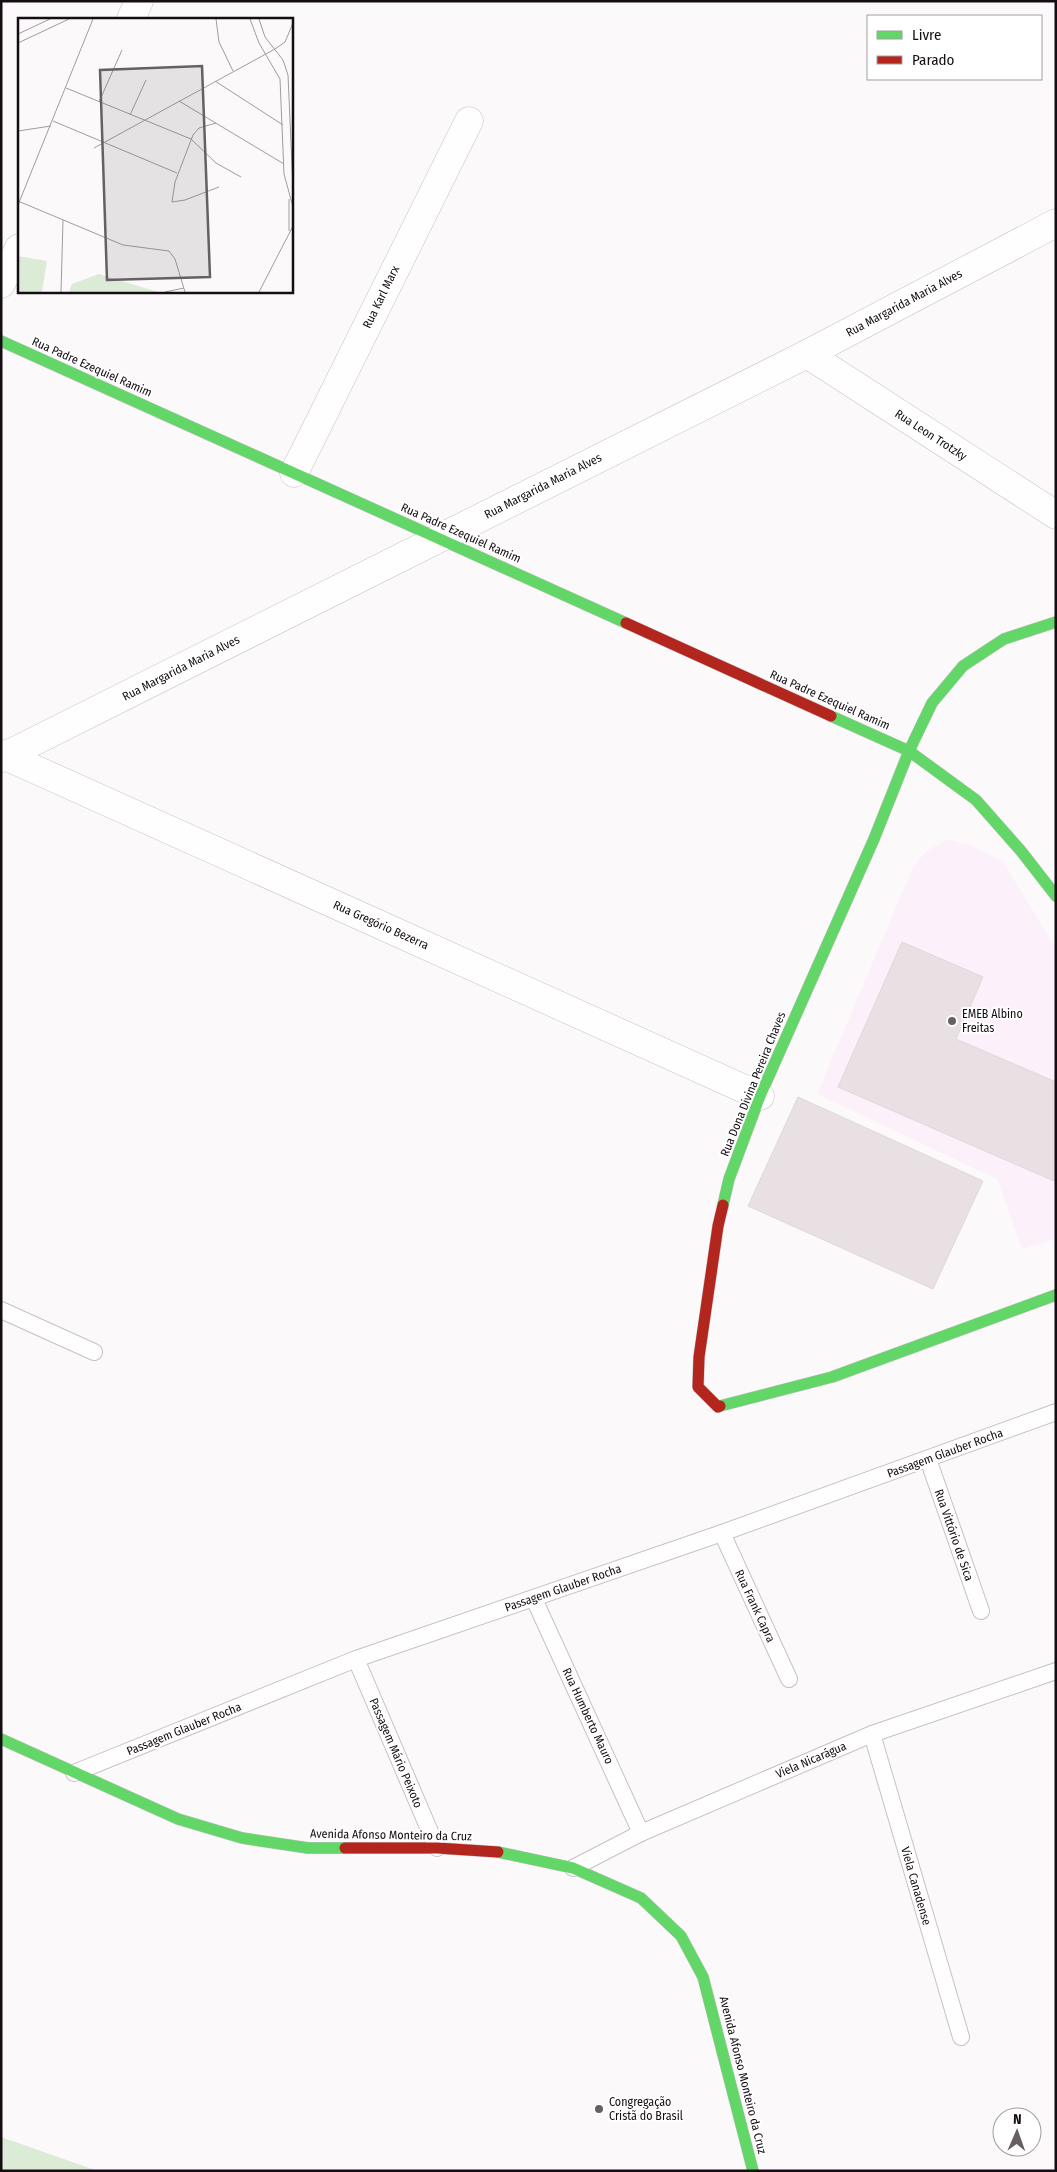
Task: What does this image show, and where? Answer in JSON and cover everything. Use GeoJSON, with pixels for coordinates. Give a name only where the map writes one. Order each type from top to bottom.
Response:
{"type":"FeatureCollection","features":[{"type":"Feature","properties":{"kind":"street"},"geometry":{"type":"LineString","coordinates":[[131,18],[139,1]]}},
{"type":"Feature","properties":{"kind":"street","name":"Rua Karl Marx"},"geometry":{"type":"LineString","coordinates":[[294,473],[469,121]]}},
{"type":"Feature","properties":{"kind":"street","name":"Rua Margarida Maria Alves"},"geometry":{"type":"LineString","coordinates":[[3,756],[807,354],[1056,223]]}},
{"type":"Feature","properties":{"kind":"street"},"geometry":{"type":"LineString","coordinates":[[1,284],[18,250]]}},
{"type":"Feature","properties":{"kind":"street","name":"Rua Padre Ezequiel Ramim"},"geometry":{"type":"LineString","coordinates":[[1,341],[909,751],[976,800],[1021,851],[1056,896]]}},
{"type":"Feature","properties":{"kind":"street","name":"Rua Leon Trotzky"},"geometry":{"type":"LineString","coordinates":[[807,354],[1056,515]]}},
{"type":"Feature","properties":{"kind":"street","name":"Rua Dona Divina Pereira Chaves"},"geometry":{"type":"LineString","coordinates":[[1056,622],[1004,639],[963,666],[932,703],[909,751],[874,839],[760,1096],[729,1179],[699,1357],[698,1387],[718,1407],[832,1377],[1056,1294]]}},
{"type":"Feature","properties":{"kind":"street","name":"Rua Gregório Bezerra"},"geometry":{"type":"LineString","coordinates":[[3,756],[760,1096]]}},
{"type":"Feature","properties":{"kind":"street","name":"Avenida Afonso Monteiro da Cruz"},"geometry":{"type":"LineString","coordinates":[[1,1739],[178,1818],[242,1838],[308,1848],[437,1848],[500,1852],[573,1868],[641,1898],[681,1936],[703,1977],[753,2171]]}},
{"type":"Feature","properties":{"kind":"lane"},"geometry":{"type":"LineString","coordinates":[[1,1310],[94,1352]]}},
{"type":"Feature","properties":{"kind":"lane","name":"Passagem Glauber Rocha"},"geometry":{"type":"LineString","coordinates":[[74,1773],[356,1659],[722,1533],[928,1460],[1056,1412]]}},
{"type":"Feature","properties":{"kind":"lane","name":"Rua Vittório de Sica"},"geometry":{"type":"LineString","coordinates":[[928,1460],[981,1610]]}},
{"type":"Feature","properties":{"kind":"lane","name":"Rua Frank Capra"},"geometry":{"type":"LineString","coordinates":[[722,1533],[789,1679]]}},
{"type":"Feature","properties":{"kind":"lane","name":"Rua Humberto Mauro"},"geometry":{"type":"LineString","coordinates":[[534,1599],[642,1833]]}},
{"type":"Feature","properties":{"kind":"lane","name":"Passagem Mário Peixoto"},"geometry":{"type":"LineString","coordinates":[[356,1659],[437,1848]]}},
{"type":"Feature","properties":{"kind":"lane","name":"Viela Nicarágua"},"geometry":{"type":"LineString","coordinates":[[573,1868],[642,1833],[872,1734],[1055,1673]]}},
{"type":"Feature","properties":{"kind":"lane","name":"Viela Canadense"},"geometry":{"type":"LineString","coordinates":[[872,1734],[961,2037]]}},
{"type":"Feature","properties":{"kind":"shaded area","name":"EMEB Albino Freitas"},"geometry":{"type":"Polygon","coordinates":[[[947,839],[970,845],[1003,862],[1056,948],[1056,1239],[1022,1249],[997,1179],[817,1094],[913,867],[927,851],[947,839]]]}},
{"type":"Feature","properties":{"kind":"green space"},"geometry":{"type":"Polygon","coordinates":[[[1,2137],[98,2171],[1,2171],[1,2137]]]}},
{"type":"Feature","properties":{"kind":"building"},"geometry":{"type":"Polygon","coordinates":[[[902,942],[983,977],[956,1039],[1056,1082],[1056,1177],[1054,1181],[838,1087],[902,942]]]}},
{"type":"Feature","properties":{"kind":"building"},"geometry":{"type":"Polygon","coordinates":[[[798,1097],[983,1181],[933,1289],[748,1206],[798,1097]]]}},
{"type":"Feature","properties":{"kind":"traffic: fast"},"geometry":{"type":"LineString","coordinates":[[1,341],[626,623]]}},
{"type":"Feature","properties":{"kind":"traffic: fast"},"geometry":{"type":"LineString","coordinates":[[723,1205],[729,1179],[760,1096],[874,839],[909,751],[932,703],[963,666],[1004,639],[1056,622]]}},
{"type":"Feature","properties":{"kind":"traffic: fast"},"geometry":{"type":"LineString","coordinates":[[831,716],[909,751],[976,800],[1021,851],[1056,896]]}},
{"type":"Feature","properties":{"kind":"traffic: fast"},"geometry":{"type":"LineString","coordinates":[[720,1406],[832,1377],[1056,1295]]}},
{"type":"Feature","properties":{"kind":"traffic: fast"},"geometry":{"type":"LineString","coordinates":[[1,1739],[178,1819],[242,1838],[308,1848],[345,1848]]}},
{"type":"Feature","properties":{"kind":"traffic: fast"},"geometry":{"type":"LineString","coordinates":[[498,1852],[573,1868],[641,1898],[681,1936],[703,1977],[753,2171]]}},
{"type":"Feature","properties":{"kind":"traffic: jam"},"geometry":{"type":"LineString","coordinates":[[626,623],[831,716]]}},
{"type":"Feature","properties":{"kind":"traffic: jam"},"geometry":{"type":"LineString","coordinates":[[720,1406],[718,1407],[698,1387],[699,1357],[718,1226],[723,1205]]}},
{"type":"Feature","properties":{"kind":"traffic: jam"},"geometry":{"type":"LineString","coordinates":[[345,1848],[437,1848],[498,1852]]}},
{"type":"Feature","properties":{"kind":"place","name":"EMEB Albino Freitas"},"geometry":{"type":"Point","coordinates":[952,1021]}},
{"type":"Feature","properties":{"kind":"place","name":"Congregação Cristã do Brasil"},"geometry":{"type":"Point","coordinates":[599,2109]}}]}
